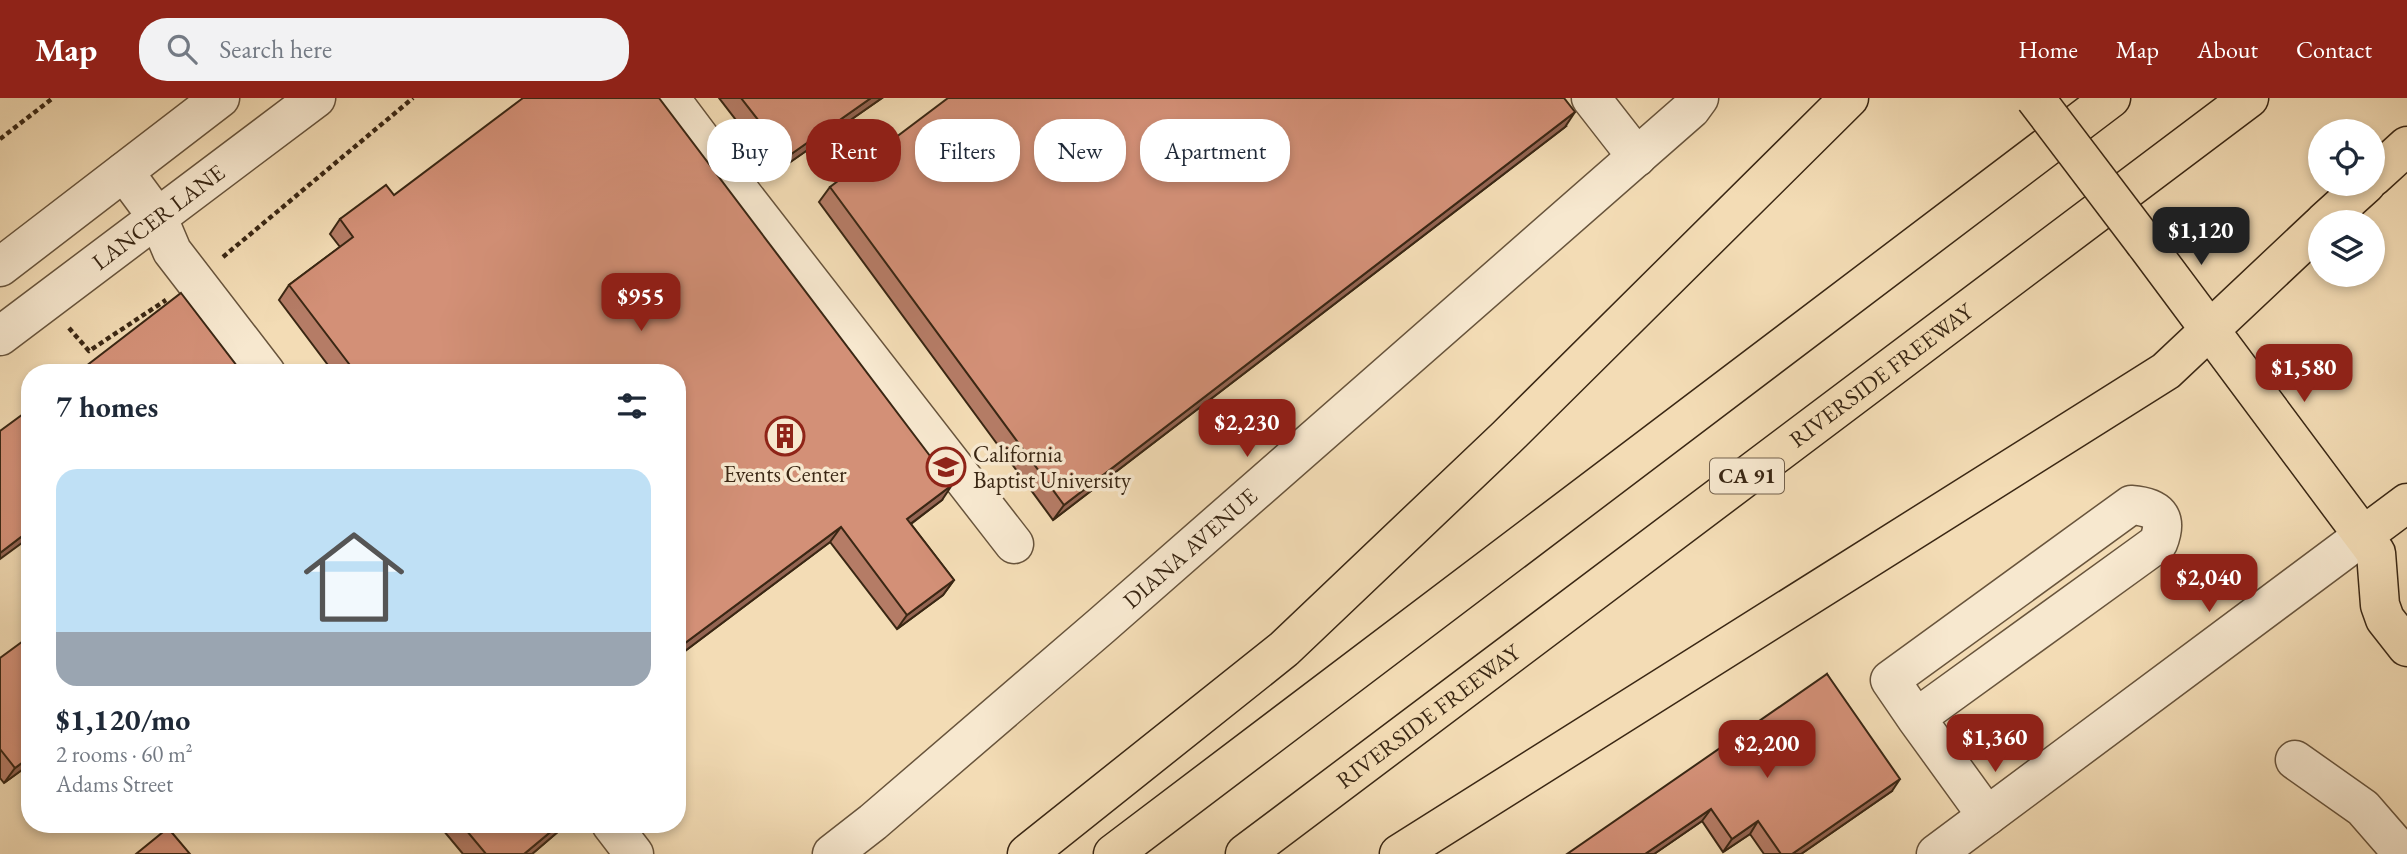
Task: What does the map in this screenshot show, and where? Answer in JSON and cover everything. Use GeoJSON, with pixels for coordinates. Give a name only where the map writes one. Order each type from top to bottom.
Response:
{"type":"FeatureCollection","features":[{"type":"Feature","properties":{"kind":"main road"},"geometry":{"type":"LineString","coordinates":[[1027,854],[1284,649],[1506,438],[1849,98]]}},
{"type":"Feature","properties":{"kind":"main road"},"geometry":{"type":"LineString","coordinates":[[2035,98],[2383,549]]}},
{"type":"Feature","properties":{"kind":"main road"},"geometry":{"type":"LineString","coordinates":[[1113,854],[2111,98]]}},
{"type":"Feature","properties":{"kind":"main road","name":"RIVERSIDE FREEWAY"},"geometry":{"type":"LineString","coordinates":[[1245,854],[2249,98]]}},
{"type":"Feature","properties":{"kind":"main road"},"geometry":{"type":"LineString","coordinates":[[2385,166],[2407,146]]}},
{"type":"Feature","properties":{"kind":"main road"},"geometry":{"type":"LineString","coordinates":[[2337,210],[2353,196]]}},
{"type":"Feature","properties":{"kind":"main road"},"geometry":{"type":"LineString","coordinates":[[1399,854],[2166,371],[2308,237]]}},
{"type":"Feature","properties":{"kind":"main road"},"geometry":{"type":"LineString","coordinates":[[2407,503],[2383,549],[2380,605],[2385,619],[2407,647]]}},
{"type":"Feature","properties":{"kind":"street"},"geometry":{"type":"LineString","coordinates":[[0,267],[220,98]]}},
{"type":"Feature","properties":{"kind":"street","name":"LANCER LANE"},"geometry":{"type":"LineString","coordinates":[[0,336],[316,98]]}},
{"type":"Feature","properties":{"kind":"street"},"geometry":{"type":"LineString","coordinates":[[670,98],[1014,544]]}},
{"type":"Feature","properties":{"kind":"street"},"geometry":{"type":"LineString","coordinates":[[1591,98],[1637,157]]}},
{"type":"Feature","properties":{"kind":"street","name":"DIANA AVENUE"},"geometry":{"type":"LineString","coordinates":[[832,854],[873,822],[1111,617],[1637,157],[1691,109],[1699,98]]}},
{"type":"Feature","properties":{"kind":"street"},"geometry":{"type":"LineString","coordinates":[[124,172],[158,218],[172,251],[258,364]]}},
{"type":"Feature","properties":{"kind":"street"},"geometry":{"type":"LineString","coordinates":[[1916,718],[2158,543],[2164,529],[2161,517],[2148,507],[2131,505],[1889,680],[1916,718],[1987,816]]}},
{"type":"Feature","properties":{"kind":"street"},"geometry":{"type":"LineString","coordinates":[[1936,854],[1987,816],[2383,549]]}},
{"type":"Feature","properties":{"kind":"street"},"geometry":{"type":"LineString","coordinates":[[2295,760],[2364,808],[2403,854]]}},
{"type":"Feature","properties":{"kind":"street"},"geometry":{"type":"LineString","coordinates":[[618,833],[634,854]]}},
{"type":"Feature","properties":{"kind":"path"},"geometry":{"type":"LineString","coordinates":[[0,139],[54,98]]}},
{"type":"Feature","properties":{"kind":"path"},"geometry":{"type":"LineString","coordinates":[[69,328],[89,351],[195,280],[413,98]]}},
{"type":"Feature","properties":{"kind":"building","name":"Events Center"},"geometry":{"type":"Polygon","coordinates":[[[523,98],[659,98],[707,161],[707,182],[723,182],[952,485],[907,519],[954,580],[907,615],[841,527],[686,642],[686,364],[349,364],[289,285],[353,237],[340,219],[386,185],[394,195],[523,98]]]}},
{"type":"Feature","properties":{"kind":"building"},"geometry":{"type":"Polygon","coordinates":[[[741,98],[871,98],[841,119],[806,119],[806,144],[792,153],[792,119],[757,119],[741,98]]]}},
{"type":"Feature","properties":{"kind":"building"},"geometry":{"type":"Polygon","coordinates":[[[948,98],[1564,98],[1575,112],[1064,505],[830,187],[837,182],[901,182],[901,133],[915,123],[915,182],[1020,182],[1020,119],[920,119],[948,98]]]}},
{"type":"Feature","properties":{"kind":"building"},"geometry":{"type":"Polygon","coordinates":[[[181,293],[235,364],[89,364],[181,293]]]}},
{"type":"Feature","properties":{"kind":"building"},"geometry":{"type":"Polygon","coordinates":[[[21,416],[21,537],[0,553],[0,431],[21,416]]]}},
{"type":"Feature","properties":{"kind":"building"},"geometry":{"type":"Polygon","coordinates":[[[21,643],[21,764],[15,768],[0,749],[0,658],[21,643]]]}},
{"type":"Feature","properties":{"kind":"building"},"geometry":{"type":"Polygon","coordinates":[[[1827,674],[1900,779],[1792,854],[1781,854],[1758,821],[1732,839],[1711,809],[1645,854],[1567,854],[1827,674]]]}},
{"type":"Feature","properties":{"kind":"building"},"geometry":{"type":"Polygon","coordinates":[[[162,833],[172,833],[190,854],[136,854],[162,833]]]}},
{"type":"Feature","properties":{"kind":"building"},"geometry":{"type":"Polygon","coordinates":[[[468,833],[549,833],[524,854],[486,854],[468,833]]]}},
{"type":"Feature","properties":{"kind":"place","name":"Events Center"},"geometry":{"type":"Point","coordinates":[785,436]}},
{"type":"Feature","properties":{"kind":"place","name":"California Baptist University"},"geometry":{"type":"Point","coordinates":[946,467]}}]}
